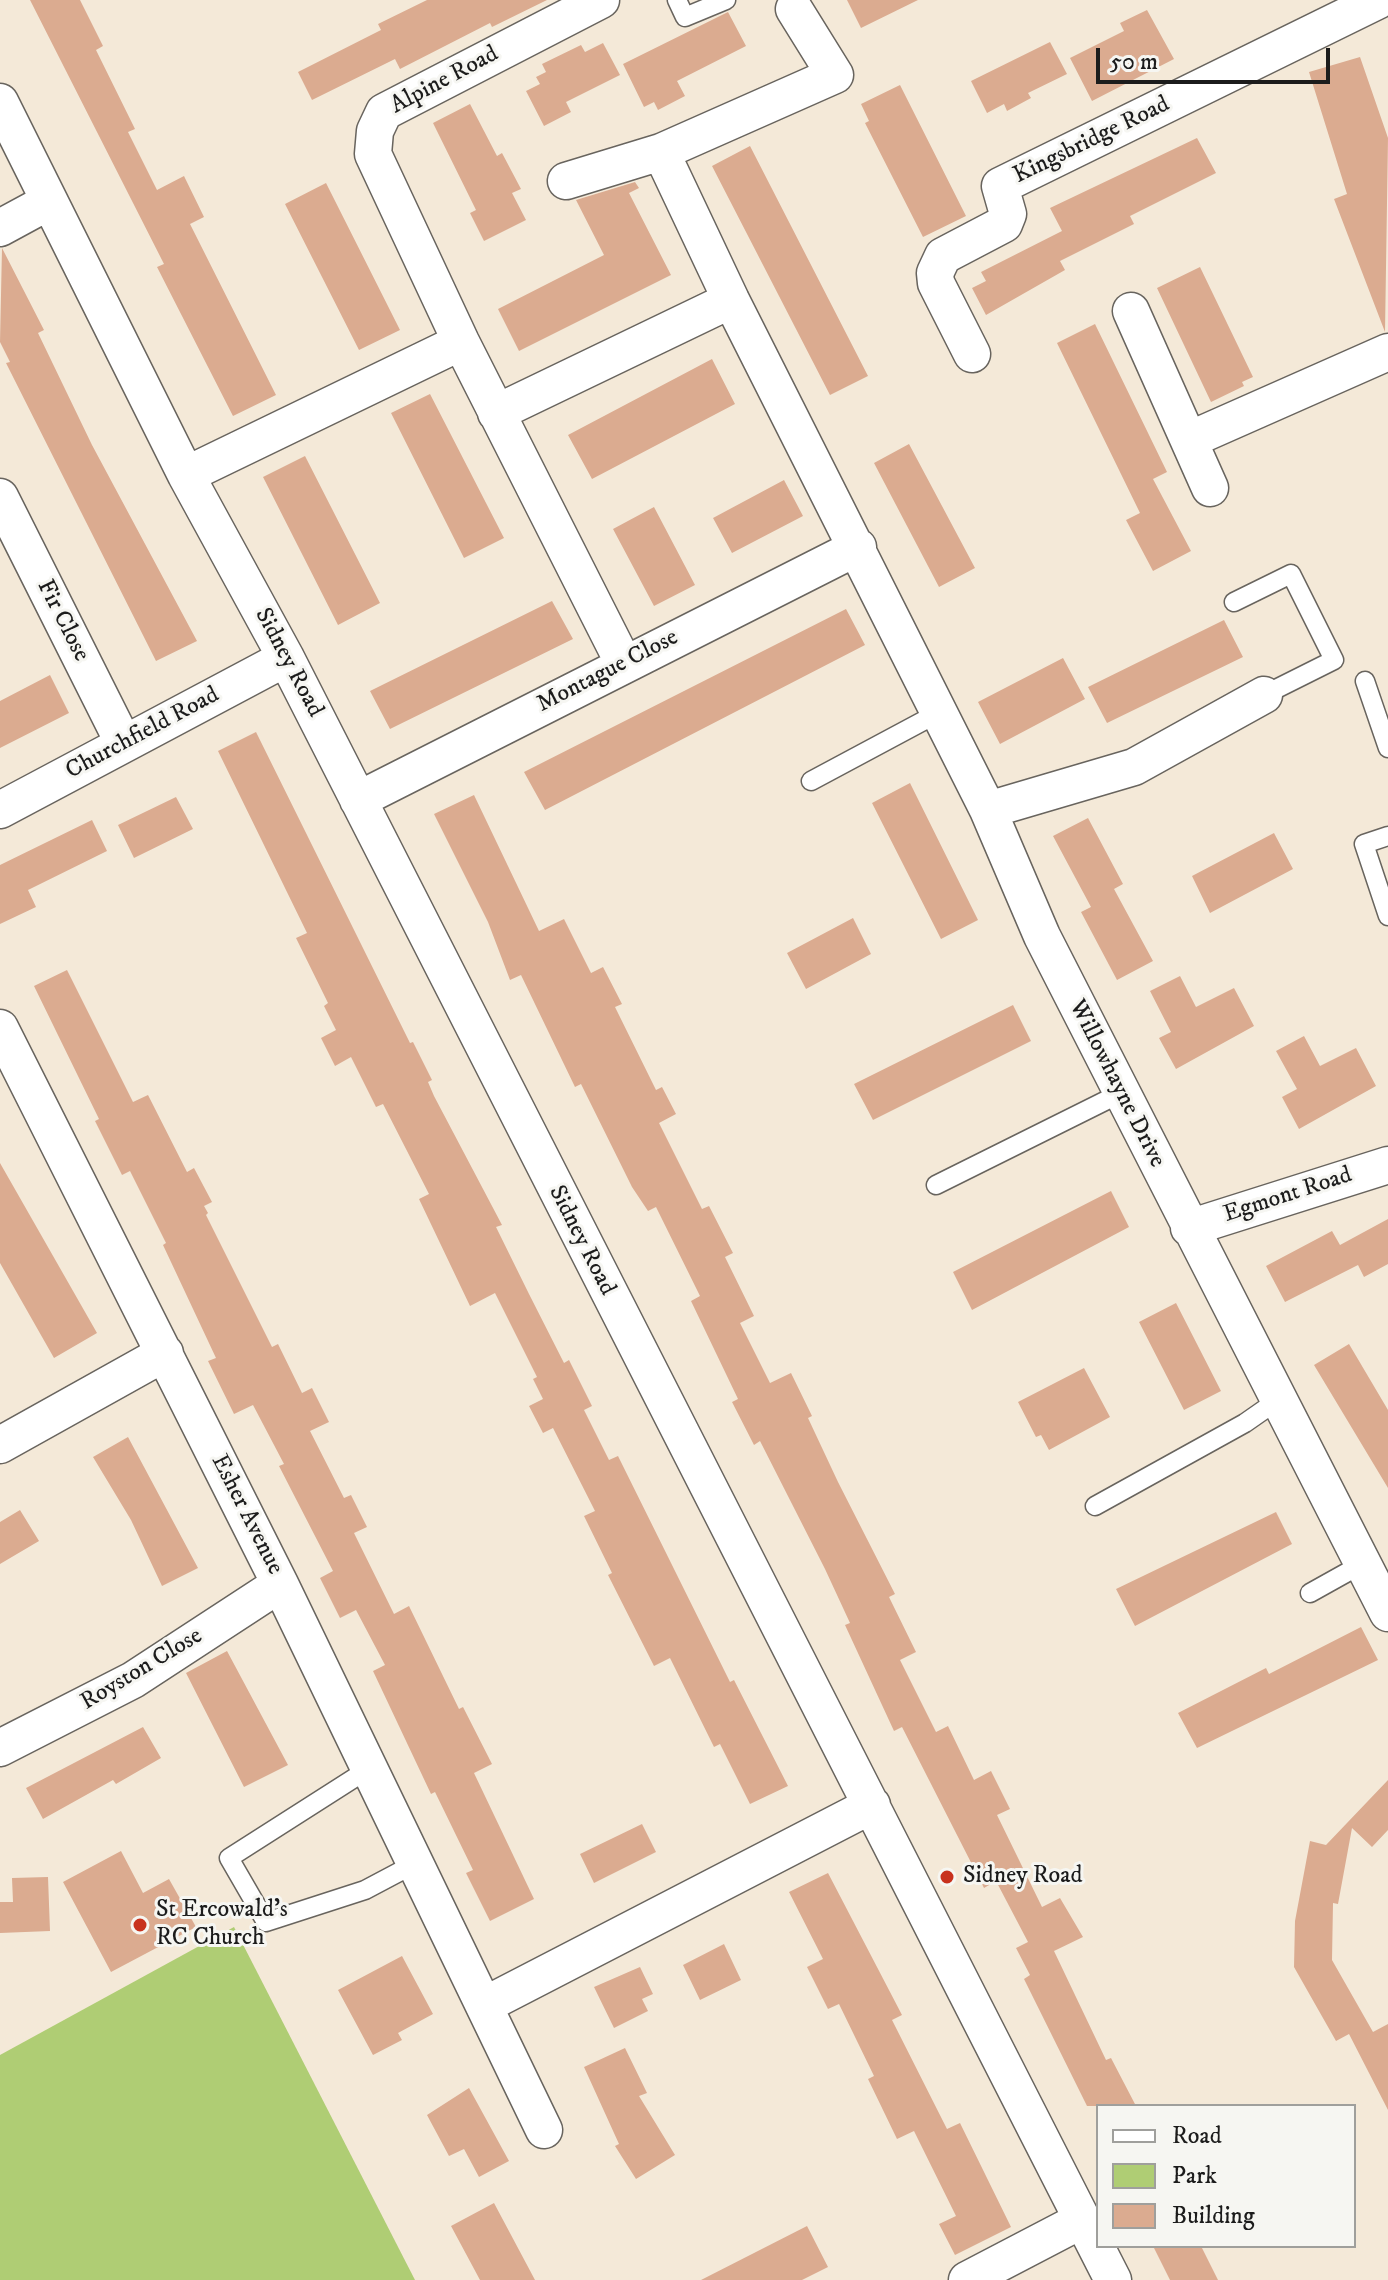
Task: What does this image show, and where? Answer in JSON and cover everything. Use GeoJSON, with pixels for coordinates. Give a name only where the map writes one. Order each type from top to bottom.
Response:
{"type":"FeatureCollection","features":[{"type":"Feature","properties":{"kind":"street","name":"Alpine Road"},"geometry":{"type":"LineString","coordinates":[[601,0],[384,112],[375,131],[373,154],[461,342],[624,664]]}},
{"type":"Feature","properties":{"kind":"street","name":"Kingsbridge Road"},"geometry":{"type":"LineString","coordinates":[[972,354],[936,283],[935,273],[943,256],[1004,224],[1008,214],[1000,186],[1379,0]]}},
{"type":"Feature","properties":{"kind":"street"},"geometry":{"type":"LineString","coordinates":[[566,181],[661,152],[835,75],[794,9]]}},
{"type":"Feature","properties":{"kind":"street","name":"Sidney Road"},"geometry":{"type":"LineString","coordinates":[[0,102],[186,475],[286,658],[1096,2247]]}},
{"type":"Feature","properties":{"kind":"street","name":"Willowhayne Drive"},"geometry":{"type":"LineString","coordinates":[[661,152],[731,300],[988,810],[1042,936],[1388,1613]]}},
{"type":"Feature","properties":{"kind":"street"},"geometry":{"type":"LineString","coordinates":[[0,228],[48,202]]}},
{"type":"Feature","properties":{"kind":"street"},"geometry":{"type":"LineString","coordinates":[[496,413],[731,300]]}},
{"type":"Feature","properties":{"kind":"street"},"geometry":{"type":"LineString","coordinates":[[1131,311],[1210,488]]}},
{"type":"Feature","properties":{"kind":"street"},"geometry":{"type":"LineString","coordinates":[[186,475],[461,342]]}},
{"type":"Feature","properties":{"kind":"street"},"geometry":{"type":"LineString","coordinates":[[1189,440],[1388,352]]}},
{"type":"Feature","properties":{"kind":"street","name":"Fir Close"},"geometry":{"type":"LineString","coordinates":[[0,497],[124,744]]}},
{"type":"Feature","properties":{"kind":"street","name":"Montague Close"},"geometry":{"type":"LineString","coordinates":[[358,800],[858,547]]}},
{"type":"Feature","properties":{"kind":"street","name":"Churchfield Road"},"geometry":{"type":"LineString","coordinates":[[0,810],[286,658]]}},
{"type":"Feature","properties":{"kind":"street"},"geometry":{"type":"LineString","coordinates":[[988,810],[1134,767],[1264,695]]}},
{"type":"Feature","properties":{"kind":"street","name":"Esher Avenue"},"geometry":{"type":"LineString","coordinates":[[0,1028],[280,1584],[544,2130]]}},
{"type":"Feature","properties":{"kind":"street","name":"Egmont Road"},"geometry":{"type":"LineString","coordinates":[[1189,1228],[1388,1165]]}},
{"type":"Feature","properties":{"kind":"street"},"geometry":{"type":"LineString","coordinates":[[0,1445],[165,1353]]}},
{"type":"Feature","properties":{"kind":"street","name":"Royston Close"},"geometry":{"type":"LineString","coordinates":[[0,1748],[133,1680],[280,1584]]}},
{"type":"Feature","properties":{"kind":"street"},"geometry":{"type":"LineString","coordinates":[[485,2005],[872,1805]]}},
{"type":"Feature","properties":{"kind":"street"},"geometry":{"type":"LineString","coordinates":[[967,2280],[1082,2220]]}},
{"type":"Feature","properties":{"kind":"street","name":"Sidney Road"},"geometry":{"type":"LineString","coordinates":[[1096,2248],[1113,2280]]}},
{"type":"Feature","properties":{"kind":"lane"},"geometry":{"type":"LineString","coordinates":[[677,0],[685,17],[726,0]]}},
{"type":"Feature","properties":{"kind":"lane"},"geometry":{"type":"LineString","coordinates":[[1234,602],[1291,574],[1334,660],[1264,695]]}},
{"type":"Feature","properties":{"kind":"lane"},"geometry":{"type":"LineString","coordinates":[[1365,681],[1388,748]]}},
{"type":"Feature","properties":{"kind":"lane"},"geometry":{"type":"LineString","coordinates":[[811,781],[940,712]]}},
{"type":"Feature","properties":{"kind":"lane"},"geometry":{"type":"LineString","coordinates":[[1388,836],[1364,844],[1388,916]]}},
{"type":"Feature","properties":{"kind":"lane"},"geometry":{"type":"LineString","coordinates":[[936,1185],[1121,1093]]}},
{"type":"Feature","properties":{"kind":"lane"},"geometry":{"type":"LineString","coordinates":[[1095,1506],[1245,1423],[1278,1400]]}},
{"type":"Feature","properties":{"kind":"lane"},"geometry":{"type":"LineString","coordinates":[[1310,1593],[1362,1564]]}},
{"type":"Feature","properties":{"kind":"lane"},"geometry":{"type":"LineString","coordinates":[[370,1768],[229,1858],[266,1922],[365,1890],[416,1863]]}},
{"type":"Feature","properties":{"kind":"green space"},"geometry":{"type":"Polygon","coordinates":[[[234,1927],[415,2280],[0,2280],[0,2055],[234,1927]]]}},
{"type":"Feature","properties":{"kind":"building"},"geometry":{"type":"Polygon","coordinates":[[[30,0],[80,0],[103,46],[96,50],[135,129],[128,132],[157,190],[184,176],[204,217],[190,224],[276,395],[233,416],[157,267],[164,264],[30,0]]]}},
{"type":"Feature","properties":{"kind":"building"},"geometry":{"type":"Polygon","coordinates":[[[427,0],[547,0],[492,27],[490,23],[400,69],[395,59],[312,100],[298,72],[381,30],[378,24],[427,0]]]}},
{"type":"Feature","properties":{"kind":"building"},"geometry":{"type":"Polygon","coordinates":[[[847,0],[918,0],[861,28],[847,0]]]}},
{"type":"Feature","properties":{"kind":"building"},"geometry":{"type":"Polygon","coordinates":[[[1147,10],[1174,59],[1092,101],[1070,58],[1124,31],[1120,23],[1147,10]]]}},
{"type":"Feature","properties":{"kind":"building"},"geometry":{"type":"Polygon","coordinates":[[[728,12],[746,46],[677,81],[685,96],[658,110],[654,102],[644,107],[623,64],[728,12]]]}},
{"type":"Feature","properties":{"kind":"building"},"geometry":{"type":"Polygon","coordinates":[[[1050,42],[1067,74],[1028,93],[1031,98],[1007,111],[1004,104],[987,113],[971,81],[1050,42]]]}},
{"type":"Feature","properties":{"kind":"building"},"geometry":{"type":"Polygon","coordinates":[[[603,43],[620,75],[566,102],[571,112],[544,126],[526,91],[540,84],[536,77],[546,72],[542,64],[581,45],[585,52],[603,43]]]}},
{"type":"Feature","properties":{"kind":"building"},"geometry":{"type":"Polygon","coordinates":[[[1360,57],[1388,138],[1385,332],[1334,199],[1347,194],[1309,72],[1360,57]]]}},
{"type":"Feature","properties":{"kind":"building"},"geometry":{"type":"Polygon","coordinates":[[[900,85],[966,216],[923,237],[865,123],[869,121],[861,104],[900,85]]]}},
{"type":"Feature","properties":{"kind":"building"},"geometry":{"type":"Polygon","coordinates":[[[470,104],[497,156],[502,153],[521,189],[512,193],[526,220],[484,241],[470,213],[476,210],[433,123],[470,104]]]}},
{"type":"Feature","properties":{"kind":"building"},"geometry":{"type":"Polygon","coordinates":[[[1197,138],[1216,173],[1130,216],[1134,224],[1060,261],[1065,270],[986,315],[972,288],[986,281],[981,272],[1062,231],[1050,208],[1197,138]]]}},
{"type":"Feature","properties":{"kind":"building"},"geometry":{"type":"Polygon","coordinates":[[[750,146],[868,376],[830,395],[712,166],[750,146]]]}},
{"type":"Feature","properties":{"kind":"building"},"geometry":{"type":"Polygon","coordinates":[[[635,182],[639,188],[629,193],[671,275],[519,351],[498,309],[604,255],[576,200],[635,182]]]}},
{"type":"Feature","properties":{"kind":"building"},"geometry":{"type":"Polygon","coordinates":[[[326,183],[400,330],[359,350],[285,204],[326,183]]]}},
{"type":"Feature","properties":{"kind":"building"},"geometry":{"type":"Polygon","coordinates":[[[2,248],[44,330],[38,333],[92,445],[197,641],[156,661],[6,363],[10,362],[0,342],[2,248]]]}},
{"type":"Feature","properties":{"kind":"building"},"geometry":{"type":"Polygon","coordinates":[[[1200,267],[1253,377],[1242,382],[1244,386],[1211,402],[1157,288],[1200,267]]]}},
{"type":"Feature","properties":{"kind":"building"},"geometry":{"type":"Polygon","coordinates":[[[1095,324],[1167,472],[1153,479],[1191,551],[1153,571],[1126,520],[1140,513],[1057,343],[1095,324]]]}},
{"type":"Feature","properties":{"kind":"building"},"geometry":{"type":"Polygon","coordinates":[[[712,359],[735,404],[592,479],[568,435],[712,359]]]}},
{"type":"Feature","properties":{"kind":"building"},"geometry":{"type":"Polygon","coordinates":[[[430,394],[504,538],[464,558],[391,413],[430,394]]]}},
{"type":"Feature","properties":{"kind":"building"},"geometry":{"type":"Polygon","coordinates":[[[909,444],[975,568],[939,587],[874,463],[909,444]]]}},
{"type":"Feature","properties":{"kind":"building"},"geometry":{"type":"Polygon","coordinates":[[[305,456],[380,603],[338,625],[263,477],[305,456]]]}},
{"type":"Feature","properties":{"kind":"building"},"geometry":{"type":"Polygon","coordinates":[[[784,480],[803,516],[732,553],[713,518],[784,480]]]}},
{"type":"Feature","properties":{"kind":"building"},"geometry":{"type":"Polygon","coordinates":[[[654,507],[695,585],[654,606],[613,529],[654,507]]]}},
{"type":"Feature","properties":{"kind":"building"},"geometry":{"type":"Polygon","coordinates":[[[552,601],[573,639],[390,729],[370,691],[552,601]]]}},
{"type":"Feature","properties":{"kind":"building"},"geometry":{"type":"Polygon","coordinates":[[[846,609],[865,645],[545,810],[524,772],[846,609]]]}},
{"type":"Feature","properties":{"kind":"building"},"geometry":{"type":"Polygon","coordinates":[[[1224,620],[1243,657],[1107,723],[1088,687],[1224,620]]]}},
{"type":"Feature","properties":{"kind":"building"},"geometry":{"type":"Polygon","coordinates":[[[1063,658],[1085,699],[1000,744],[978,702],[1063,658]]]}},
{"type":"Feature","properties":{"kind":"building"},"geometry":{"type":"Polygon","coordinates":[[[50,675],[69,713],[0,748],[0,701],[50,675]]]}},
{"type":"Feature","properties":{"kind":"building"},"geometry":{"type":"Polygon","coordinates":[[[256,732],[410,1043],[413,1042],[432,1080],[428,1082],[434,1096],[502,1225],[496,1227],[529,1294],[564,1363],[569,1360],[592,1406],[584,1410],[609,1460],[618,1456],[730,1682],[734,1680],[788,1786],[750,1804],[720,1744],[714,1747],[670,1658],[654,1666],[608,1575],[612,1573],[584,1516],[595,1511],[553,1428],[543,1433],[529,1406],[543,1399],[533,1379],[537,1377],[495,1293],[470,1306],[419,1199],[429,1194],[383,1104],[376,1107],[351,1057],[335,1066],[321,1038],[336,1030],[324,1006],[328,1003],[296,938],[307,933],[218,751],[256,732]]]}},
{"type":"Feature","properties":{"kind":"building"},"geometry":{"type":"Polygon","coordinates":[[[910,783],[978,920],[941,939],[872,803],[910,783]]]}},
{"type":"Feature","properties":{"kind":"building"},"geometry":{"type":"Polygon","coordinates":[[[474,795],[539,931],[564,919],[591,973],[603,967],[622,1004],[615,1007],[656,1090],[662,1087],[676,1114],[659,1123],[702,1209],[709,1206],[733,1253],[725,1257],[754,1316],[740,1323],[770,1383],[791,1373],[812,1416],[808,1418],[895,1594],[889,1597],[916,1652],[900,1660],[936,1732],[948,1726],[974,1780],[991,1771],[1010,1809],[997,1815],[1042,1907],[1060,1898],[1083,1937],[1054,1951],[1106,2060],[1111,2058],[1135,2104],[1087,2106],[1024,1979],[1030,1975],[1016,1948],[1028,1942],[996,1881],[984,1888],[902,1727],[894,1731],[845,1625],[850,1623],[825,1569],[760,1441],[754,1445],[732,1402],[738,1399],[691,1301],[700,1296],[656,1207],[648,1211],[632,1187],[581,1084],[575,1087],[521,975],[510,980],[488,922],[434,814],[474,795]]]}},
{"type":"Feature","properties":{"kind":"building"},"geometry":{"type":"Polygon","coordinates":[[[176,797],[193,829],[134,858],[118,825],[176,797]]]}},
{"type":"Feature","properties":{"kind":"building"},"geometry":{"type":"Polygon","coordinates":[[[1088,818],[1123,884],[1114,889],[1153,961],[1117,980],[1081,912],[1091,907],[1053,836],[1088,818]]]}},
{"type":"Feature","properties":{"kind":"building"},"geometry":{"type":"Polygon","coordinates":[[[92,820],[107,851],[28,890],[36,907],[0,924],[0,865],[92,820]]]}},
{"type":"Feature","properties":{"kind":"building"},"geometry":{"type":"Polygon","coordinates":[[[1274,833],[1293,869],[1210,913],[1192,876],[1274,833]]]}},
{"type":"Feature","properties":{"kind":"building"},"geometry":{"type":"Polygon","coordinates":[[[853,918],[871,954],[806,989],[787,953],[853,918]]]}},
{"type":"Feature","properties":{"kind":"building"},"geometry":{"type":"Polygon","coordinates":[[[67,970],[133,1102],[148,1095],[187,1172],[194,1168],[212,1202],[204,1206],[206,1215],[272,1347],[278,1344],[302,1393],[312,1388],[329,1422],[310,1431],[344,1498],[351,1495],[367,1527],[354,1533],[394,1614],[409,1606],[459,1709],[463,1707],[492,1764],[474,1773],[534,1899],[490,1921],[466,1873],[473,1870],[435,1792],[431,1794],[373,1671],[385,1665],[356,1610],[340,1618],[320,1578],[333,1571],[279,1466],[284,1464],[253,1405],[234,1414],[208,1361],[216,1358],[163,1245],[166,1243],[130,1171],[122,1175],[95,1121],[99,1119],[34,986],[67,970]]]}},
{"type":"Feature","properties":{"kind":"building"},"geometry":{"type":"Polygon","coordinates":[[[1180,976],[1196,1007],[1234,988],[1254,1026],[1176,1069],[1159,1038],[1171,1032],[1150,991],[1180,976]]]}},
{"type":"Feature","properties":{"kind":"building"},"geometry":{"type":"Polygon","coordinates":[[[1013,1005],[1031,1041],[873,1120],[854,1084],[1013,1005]]]}},
{"type":"Feature","properties":{"kind":"building"},"geometry":{"type":"Polygon","coordinates":[[[1304,1036],[1320,1066],[1356,1048],[1376,1086],[1299,1129],[1282,1097],[1297,1089],[1276,1051],[1304,1036]]]}},
{"type":"Feature","properties":{"kind":"building"},"geometry":{"type":"Polygon","coordinates":[[[0,1163],[97,1333],[54,1358],[0,1263],[0,1163]]]}},
{"type":"Feature","properties":{"kind":"building"},"geometry":{"type":"Polygon","coordinates":[[[1111,1191],[1129,1227],[972,1310],[953,1272],[1111,1191]]]}},
{"type":"Feature","properties":{"kind":"building"},"geometry":{"type":"Polygon","coordinates":[[[1388,1219],[1388,1264],[1364,1277],[1358,1265],[1285,1302],[1266,1266],[1332,1231],[1340,1245],[1388,1219]]]}},
{"type":"Feature","properties":{"kind":"building"},"geometry":{"type":"Polygon","coordinates":[[[1176,1303],[1221,1391],[1184,1410],[1139,1322],[1176,1303]]]}},
{"type":"Feature","properties":{"kind":"building"},"geometry":{"type":"Polygon","coordinates":[[[1349,1344],[1388,1410],[1388,1488],[1314,1365],[1349,1344]]]}},
{"type":"Feature","properties":{"kind":"building"},"geometry":{"type":"Polygon","coordinates":[[[1084,1368],[1110,1417],[1049,1450],[1041,1435],[1036,1437],[1018,1402],[1084,1368]]]}},
{"type":"Feature","properties":{"kind":"building"},"geometry":{"type":"Polygon","coordinates":[[[128,1437],[198,1568],[162,1586],[131,1520],[93,1457],[128,1437]]]}},
{"type":"Feature","properties":{"kind":"building"},"geometry":{"type":"Polygon","coordinates":[[[20,1510],[39,1541],[0,1564],[0,1522],[20,1510]]]}},
{"type":"Feature","properties":{"kind":"building"},"geometry":{"type":"Polygon","coordinates":[[[1276,1512],[1292,1544],[1135,1626],[1116,1589],[1276,1512]]]}},
{"type":"Feature","properties":{"kind":"building"},"geometry":{"type":"Polygon","coordinates":[[[1361,1627],[1378,1660],[1197,1748],[1178,1713],[1266,1668],[1269,1674],[1361,1627]]]}},
{"type":"Feature","properties":{"kind":"building"},"geometry":{"type":"Polygon","coordinates":[[[227,1651],[288,1765],[244,1787],[186,1673],[227,1651]]]}},
{"type":"Feature","properties":{"kind":"building"},"geometry":{"type":"Polygon","coordinates":[[[143,1727],[161,1758],[116,1784],[113,1780],[43,1819],[26,1788],[143,1727]]]}},
{"type":"Feature","properties":{"kind":"building"},"geometry":{"type":"Polygon","coordinates":[[[1388,1780],[1388,1830],[1372,1847],[1352,1828],[1338,1904],[1333,1903],[1332,1960],[1373,2032],[1388,2024],[1388,2110],[1349,2034],[1336,2041],[1294,1967],[1295,1921],[1310,1841],[1326,1845],[1388,1780]]]}},
{"type":"Feature","properties":{"kind":"building"},"geometry":{"type":"Polygon","coordinates":[[[642,1824],[656,1852],[594,1883],[580,1854],[642,1824]]]}},
{"type":"Feature","properties":{"kind":"building","name":"St Ercowald's RC Church"},"geometry":{"type":"Polygon","coordinates":[[[121,1851],[143,1893],[169,1879],[196,1927],[111,1972],[63,1882],[121,1851]]]}},
{"type":"Feature","properties":{"kind":"building"},"geometry":{"type":"Polygon","coordinates":[[[828,1873],[902,2015],[892,2020],[947,2129],[960,2123],[1011,2227],[955,2255],[939,2224],[956,2216],[914,2131],[897,2139],[868,2079],[874,2076],[839,2004],[828,2009],[807,1967],[823,1959],[789,1892],[828,1873]]]}},
{"type":"Feature","properties":{"kind":"building"},"geometry":{"type":"Polygon","coordinates":[[[48,1877],[50,1931],[0,1933],[0,1902],[13,1902],[12,1878],[48,1877]]]}},
{"type":"Feature","properties":{"kind":"building"},"geometry":{"type":"Polygon","coordinates":[[[724,1944],[741,1980],[700,2000],[683,1965],[724,1944]]]}},
{"type":"Feature","properties":{"kind":"building"},"geometry":{"type":"Polygon","coordinates":[[[402,1956],[433,2014],[398,2033],[402,2040],[373,2055],[338,1990],[402,1956]]]}},
{"type":"Feature","properties":{"kind":"building"},"geometry":{"type":"Polygon","coordinates":[[[640,1967],[653,1994],[642,1999],[648,2011],[614,2028],[594,1987],[640,1967]]]}},
{"type":"Feature","properties":{"kind":"building"},"geometry":{"type":"Polygon","coordinates":[[[625,2048],[647,2093],[639,2096],[675,2155],[636,2179],[615,2146],[619,2144],[584,2067],[625,2048]]]}},
{"type":"Feature","properties":{"kind":"building"},"geometry":{"type":"Polygon","coordinates":[[[469,2088],[509,2161],[479,2177],[464,2149],[449,2156],[427,2115],[469,2088]]]}},
{"type":"Feature","properties":{"kind":"building"},"geometry":{"type":"Polygon","coordinates":[[[494,2203],[535,2280],[480,2280],[451,2226],[494,2203]]]}},
{"type":"Feature","properties":{"kind":"building"},"geometry":{"type":"Polygon","coordinates":[[[807,2226],[828,2267],[802,2280],[701,2280],[807,2226]]]}},
{"type":"Feature","properties":{"kind":"building"},"geometry":{"type":"Polygon","coordinates":[[[1154,2248],[1202,2248],[1218,2280],[1170,2280],[1154,2248]]]}},
{"type":"Feature","properties":{"kind":"place","name":"Sidney Road"},"geometry":{"type":"Point","coordinates":[947,1877]}},
{"type":"Feature","properties":{"kind":"place","name":"St Ercowald's RC Church"},"geometry":{"type":"Point","coordinates":[140,1925]}}]}
